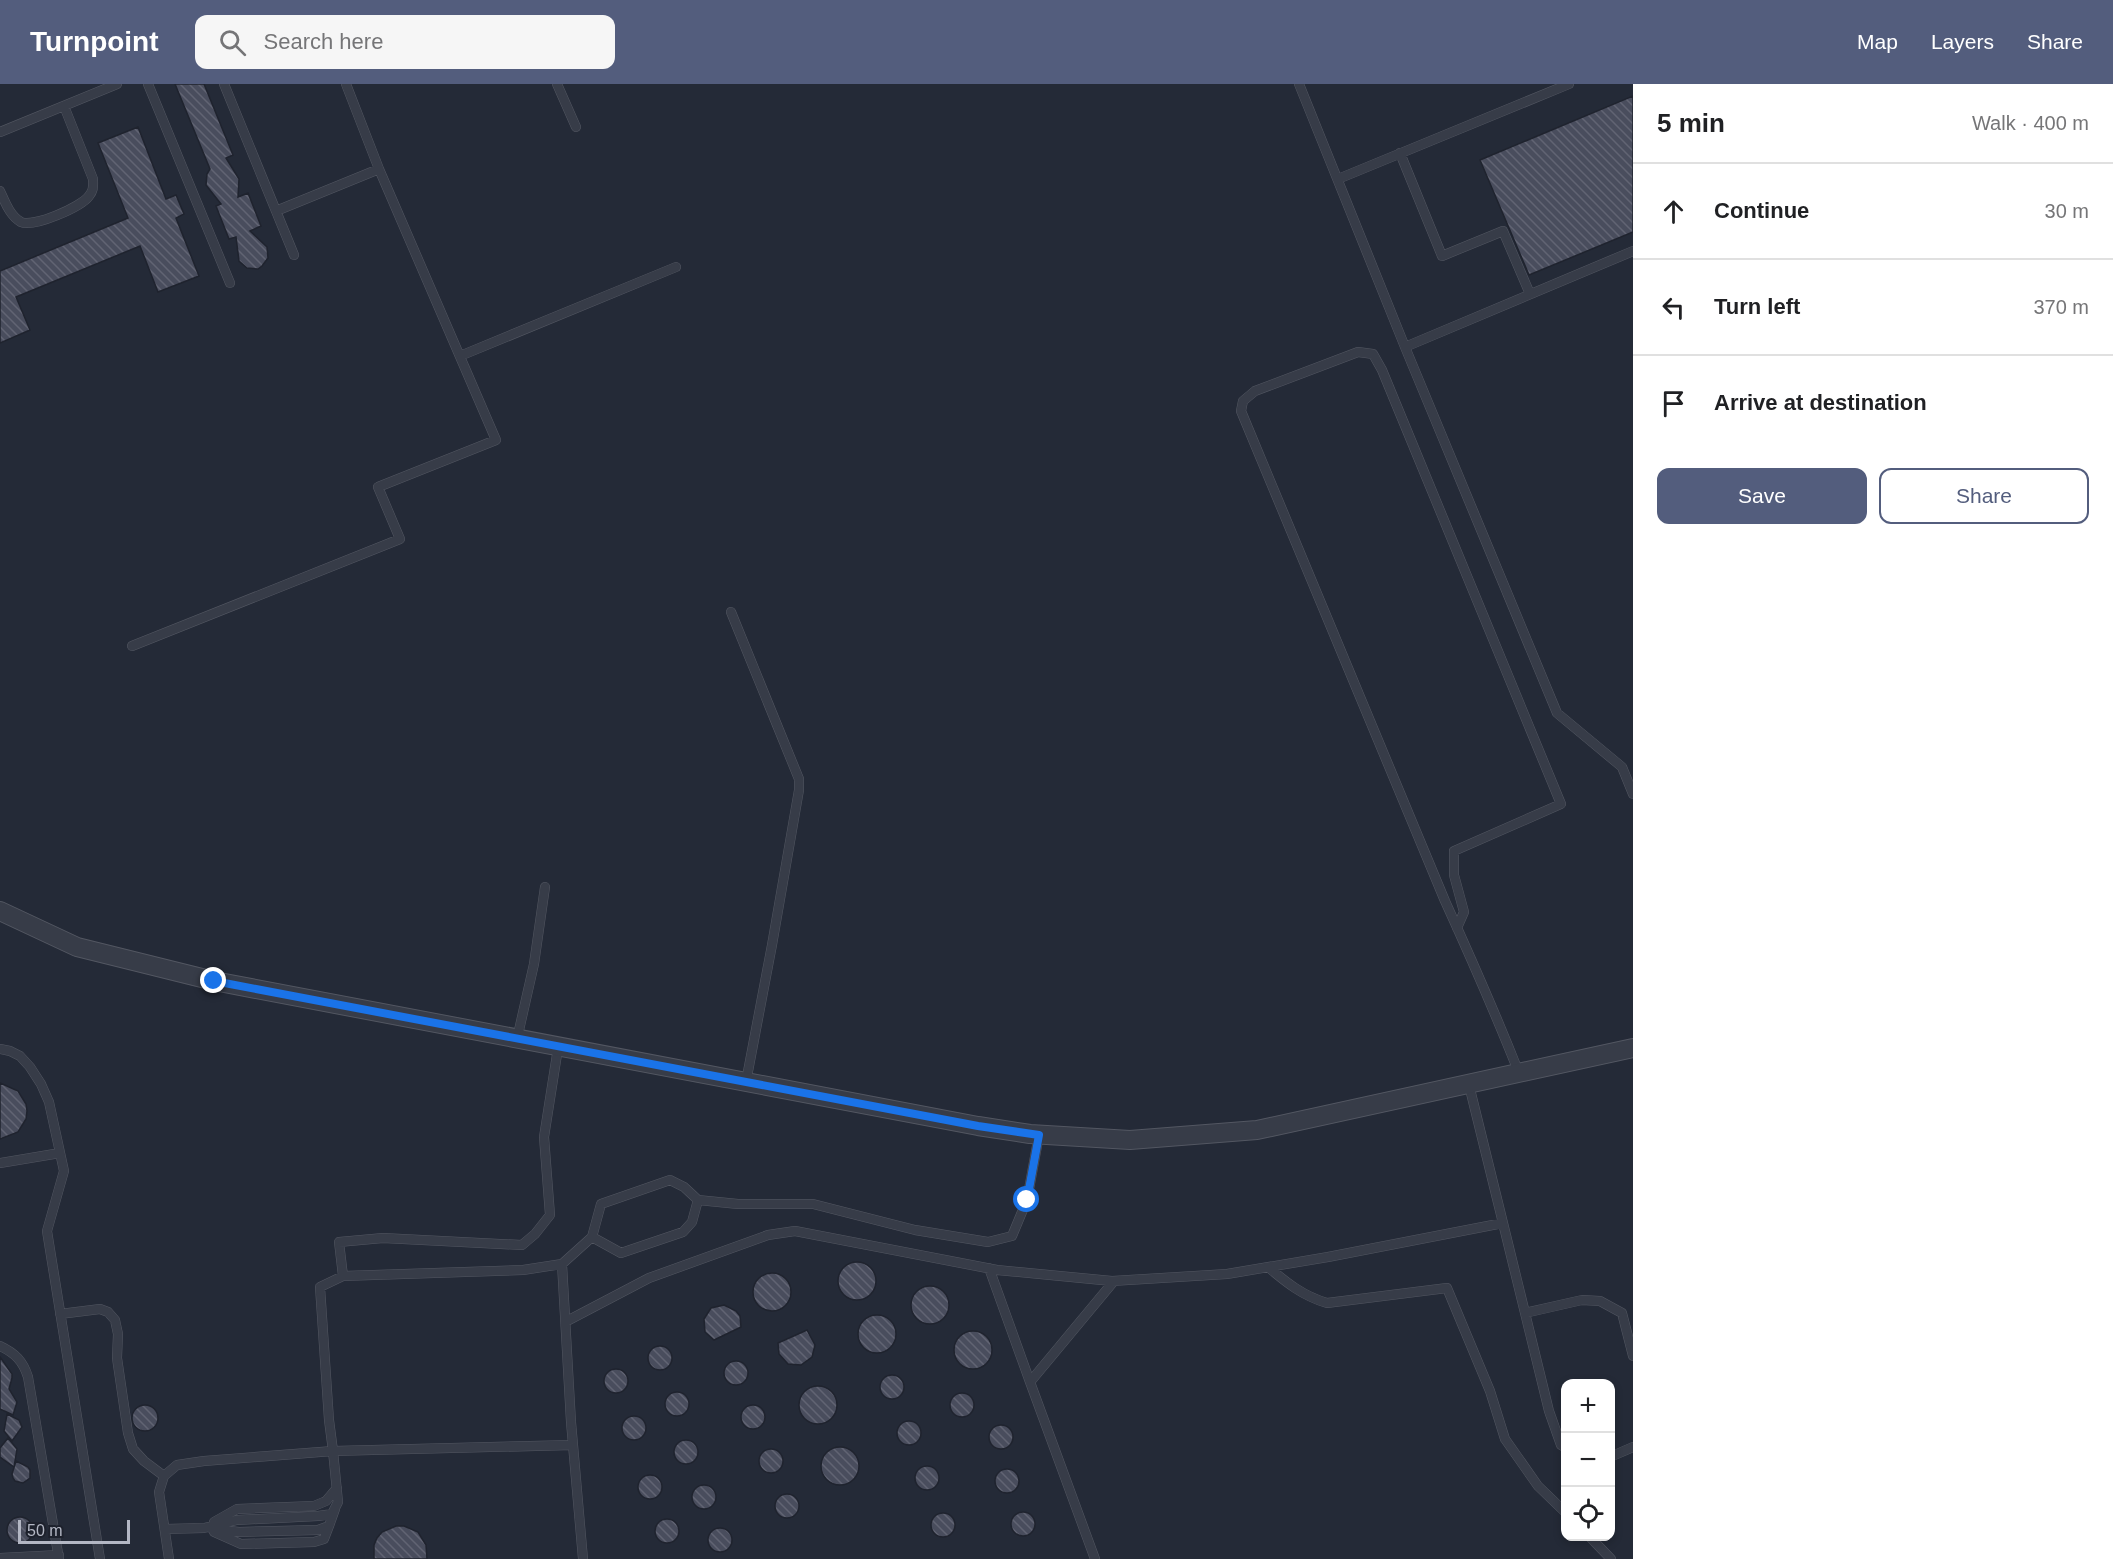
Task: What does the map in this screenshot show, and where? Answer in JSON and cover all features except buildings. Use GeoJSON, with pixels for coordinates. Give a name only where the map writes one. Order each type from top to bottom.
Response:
{"type":"FeatureCollection","features":[{"type":"Feature","properties":{"kind":"street"},"geometry":{"type":"LineString","coordinates":[[0,911],[78,947],[214,981],[558,1048],[978,1126],[1039,1135],[1130,1140],[1257,1130],[1633,1048]]}},
{"type":"Feature","properties":{"kind":"lane"},"geometry":{"type":"LineString","coordinates":[[0,132],[117,84]]}},
{"type":"Feature","properties":{"kind":"lane"},"geometry":{"type":"LineString","coordinates":[[148,84],[230,284]]}},
{"type":"Feature","properties":{"kind":"lane"},"geometry":{"type":"LineString","coordinates":[[224,84],[294,255]]}},
{"type":"Feature","properties":{"kind":"lane"},"geometry":{"type":"LineString","coordinates":[[132,646],[400,539],[378,487],[496,440],[379,169],[346,84]]}},
{"type":"Feature","properties":{"kind":"lane"},"geometry":{"type":"LineString","coordinates":[[557,84],[576,127]]}},
{"type":"Feature","properties":{"kind":"lane"},"geometry":{"type":"LineString","coordinates":[[1299,84],[1557,713],[1622,767],[1633,794]]}},
{"type":"Feature","properties":{"kind":"lane"},"geometry":{"type":"LineString","coordinates":[[1338,179],[1569,84]]}},
{"type":"Feature","properties":{"kind":"lane"},"geometry":{"type":"LineString","coordinates":[[0,191],[12,214],[21,222],[30,224],[40,222],[88,198],[93,189],[93,179],[64,106]]}},
{"type":"Feature","properties":{"kind":"lane"},"geometry":{"type":"LineString","coordinates":[[1400,153],[1442,256],[1503,231],[1530,294]]}},
{"type":"Feature","properties":{"kind":"lane"},"geometry":{"type":"LineString","coordinates":[[276,212],[379,169]]}},
{"type":"Feature","properties":{"kind":"lane"},"geometry":{"type":"LineString","coordinates":[[1405,347],[1633,251]]}},
{"type":"Feature","properties":{"kind":"lane"},"geometry":{"type":"LineString","coordinates":[[460,356],[676,267]]}},
{"type":"Feature","properties":{"kind":"lane"},"geometry":{"type":"LineString","coordinates":[[1457,928],[1464,912],[1454,875],[1454,851],[1560,804],[1382,370],[1374,354],[1358,352],[1255,390],[1243,401],[1241,411],[1457,928],[1494,1009],[1519,1073]]}},
{"type":"Feature","properties":{"kind":"lane"},"geometry":{"type":"LineString","coordinates":[[731,612],[799,779],[772,945],[746,1082]]}},
{"type":"Feature","properties":{"kind":"lane"},"geometry":{"type":"LineString","coordinates":[[517,1039],[534,964],[545,887]]}},
{"type":"Feature","properties":{"kind":"lane"},"geometry":{"type":"LineString","coordinates":[[343,1276],[339,1242],[383,1238],[522,1245],[535,1234],[550,1215],[544,1137],[558,1048]]}},
{"type":"Feature","properties":{"kind":"lane"},"geometry":{"type":"LineString","coordinates":[[0,1049],[20,1056],[41,1084],[49,1102],[64,1171],[47,1231],[100,1559]]}},
{"type":"Feature","properties":{"kind":"lane"},"geometry":{"type":"LineString","coordinates":[[1469,1085],[1549,1411],[1561,1445]]}},
{"type":"Feature","properties":{"kind":"lane"},"geometry":{"type":"LineString","coordinates":[[165,1529],[204,1528],[239,1532],[318,1530],[329,1526],[338,1502],[329,1420],[320,1287],[343,1276],[523,1270],[562,1264],[592,1237],[601,1204],[670,1180],[684,1187],[698,1200],[738,1204],[813,1204],[915,1230],[988,1242],[1012,1236],[1027,1200],[1039,1135]]}},
{"type":"Feature","properties":{"kind":"lane"},"geometry":{"type":"LineString","coordinates":[[0,1163],[60,1153]]}},
{"type":"Feature","properties":{"kind":"lane"},"geometry":{"type":"LineString","coordinates":[[592,1237],[621,1253],[683,1232],[692,1222],[698,1200]]}},
{"type":"Feature","properties":{"kind":"lane"},"geometry":{"type":"LineString","coordinates":[[567,1321],[649,1278],[768,1235],[795,1231],[989,1268],[1114,1281],[1227,1274],[1503,1223]]}},
{"type":"Feature","properties":{"kind":"lane"},"geometry":{"type":"LineString","coordinates":[[562,1264],[573,1445],[583,1559]]}},
{"type":"Feature","properties":{"kind":"lane"},"geometry":{"type":"LineString","coordinates":[[1268,1267],[1308,1298],[1326,1303],[1447,1288],[1490,1391],[1505,1439],[1538,1486],[1561,1508]]}},
{"type":"Feature","properties":{"kind":"lane"},"geometry":{"type":"LineString","coordinates":[[989,1268],[1095,1559]]}},
{"type":"Feature","properties":{"kind":"lane"},"geometry":{"type":"LineString","coordinates":[[1030,1382],[1114,1281]]}},
{"type":"Feature","properties":{"kind":"lane"},"geometry":{"type":"LineString","coordinates":[[1525,1313],[1582,1300],[1600,1301],[1622,1313],[1633,1356]]}},
{"type":"Feature","properties":{"kind":"lane"},"geometry":{"type":"LineString","coordinates":[[60,1314],[100,1309],[108,1312],[115,1320],[118,1334],[117,1358],[128,1433],[133,1449],[144,1461],[164,1476]]}},
{"type":"Feature","properties":{"kind":"lane"},"geometry":{"type":"LineString","coordinates":[[0,1346],[14,1354],[23,1364],[28,1377],[59,1557],[0,1558]]}},
{"type":"Feature","properties":{"kind":"lane"},"geometry":{"type":"LineString","coordinates":[[169,1559],[159,1492],[164,1476],[177,1465],[333,1451],[573,1445]]}},
{"type":"Feature","properties":{"kind":"lane"},"geometry":{"type":"LineString","coordinates":[[1615,1455],[1633,1447]]}},
{"type":"Feature","properties":{"kind":"lane"},"geometry":{"type":"LineString","coordinates":[[204,1528],[237,1509],[314,1506],[326,1501],[337,1488]]}},
{"type":"Feature","properties":{"kind":"lane"},"geometry":{"type":"LineString","coordinates":[[204,1528],[237,1520],[332,1514],[338,1502]]}},
{"type":"Feature","properties":{"kind":"lane"},"geometry":{"type":"LineString","coordinates":[[1594,1541],[1611,1559]]}},
{"type":"Feature","properties":{"kind":"route"},"geometry":{"type":"LineString","coordinates":[[214,981],[558,1048],[978,1126],[1039,1135],[1027,1200]]}}]}
